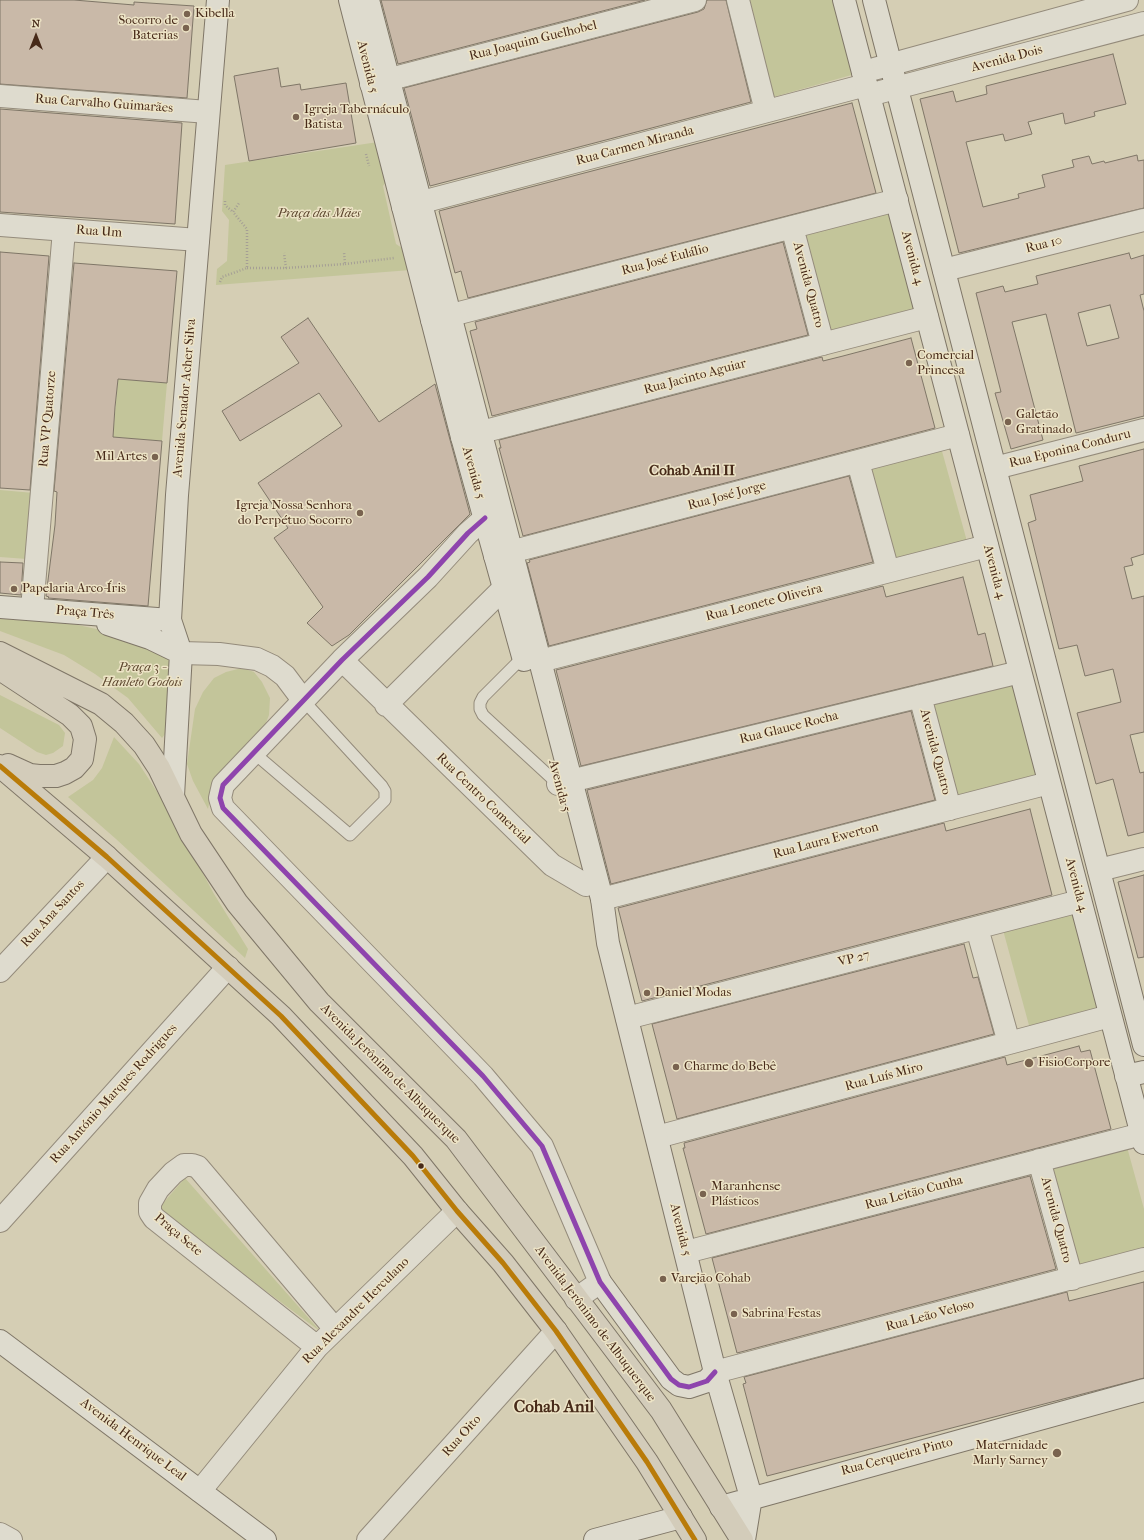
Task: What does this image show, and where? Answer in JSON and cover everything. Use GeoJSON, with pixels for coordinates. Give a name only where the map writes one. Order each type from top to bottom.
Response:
{"type":"FeatureCollection","features":[{"type":"Feature","properties":{"kind":"main road","name":"Avenida Jerônimo de Albuquerque"},"geometry":{"type":"LineString","coordinates":[[0,653],[87,696],[112,713],[144,745],[160,768],[172,796],[204,856],[255,926],[320,1002],[456,1139],[660,1410],[743,1540]]}},
{"type":"Feature","properties":{"kind":"main road"},"geometry":{"type":"LineString","coordinates":[[0,669],[70,714],[84,732],[85,746],[82,759],[74,768],[56,776],[30,775],[0,760]]}},
{"type":"Feature","properties":{"kind":"main road"},"geometry":{"type":"LineString","coordinates":[[0,766],[107,857],[296,1031],[413,1156],[457,1211],[503,1263],[556,1331],[647,1462],[695,1540]]}},
{"type":"Feature","properties":{"kind":"street","name":"Avenida Senador Acher Silva"},"geometry":{"type":"LineString","coordinates":[[172,796],[181,653],[170,620],[177,495],[218,0]]}},
{"type":"Feature","properties":{"kind":"street","name":"Avenida 5"},"geometry":{"type":"LineString","coordinates":[[350,0],[380,81],[471,435],[503,554],[534,656],[565,782],[586,885],[591,902],[608,943]]}},
{"type":"Feature","properties":{"kind":"street","name":"Avenida 5"},"geometry":{"type":"LineString","coordinates":[[368,0],[380,81]]}},
{"type":"Feature","properties":{"kind":"street","name":"Rua Joaquim Guelhobel"},"geometry":{"type":"LineString","coordinates":[[380,81],[695,0]]}},
{"type":"Feature","properties":{"kind":"street"},"geometry":{"type":"LineString","coordinates":[[738,0],[766,111]]}},
{"type":"Feature","properties":{"kind":"street","name":"Avenida 4"},"geometry":{"type":"LineString","coordinates":[[844,0],[1110,1016],[1135,1074],[1143,1139]]}},
{"type":"Feature","properties":{"kind":"street","name":"Avenida 4"},"geometry":{"type":"LineString","coordinates":[[874,0],[1144,1045]]}},
{"type":"Feature","properties":{"kind":"street","name":"Avenida Dois"},"geometry":{"type":"LineString","coordinates":[[866,84],[891,64],[1127,0]]}},
{"type":"Feature","properties":{"kind":"street","name":"Avenida Dois"},"geometry":{"type":"LineString","coordinates":[[866,84],[897,88],[1144,23]]}},
{"type":"Feature","properties":{"kind":"street","name":"Rua Carmen Miranda"},"geometry":{"type":"LineString","coordinates":[[412,205],[866,84]]}},
{"type":"Feature","properties":{"kind":"street","name":"Rua Carvalho Guimarães"},"geometry":{"type":"LineString","coordinates":[[0,96],[208,112]]}},
{"type":"Feature","properties":{"kind":"street","name":"Rua José Eulálio"},"geometry":{"type":"LineString","coordinates":[[441,318],[897,200]]}},
{"type":"Feature","properties":{"kind":"street","name":"Rua 10"},"geometry":{"type":"LineString","coordinates":[[944,270],[1144,220]]}},
{"type":"Feature","properties":{"kind":"street","name":"Rua Um"},"geometry":{"type":"LineString","coordinates":[[0,225],[198,240]]}},
{"type":"Feature","properties":{"kind":"street","name":"Avenida Quatro"},"geometry":{"type":"LineString","coordinates":[[792,227],[824,344]]}},
{"type":"Feature","properties":{"kind":"street","name":"Rua VP Quatorze"},"geometry":{"type":"LineString","coordinates":[[32,609],[64,230]]}},
{"type":"Feature","properties":{"kind":"street","name":"Rua Jacinto Aguiar"},"geometry":{"type":"LineString","coordinates":[[471,435],[927,317]]}},
{"type":"Feature","properties":{"kind":"street"},"geometry":{"type":"LineString","coordinates":[[941,370],[968,364]]}},
{"type":"Feature","properties":{"kind":"street","name":"Rua Eponina Conduru"},"geometry":{"type":"LineString","coordinates":[[995,468],[1144,430]]}},
{"type":"Feature","properties":{"kind":"street","name":"Avenida 5"},"geometry":{"type":"LineString","coordinates":[[471,435],[485,518],[503,554]]}},
{"type":"Feature","properties":{"kind":"street","name":"Rua José Jorge"},"geometry":{"type":"LineString","coordinates":[[503,554],[958,435]]}},
{"type":"Feature","properties":{"kind":"street"},"geometry":{"type":"LineString","coordinates":[[858,462],[888,571]]}},
{"type":"Feature","properties":{"kind":"street"},"geometry":{"type":"LineString","coordinates":[[485,518],[468,533],[428,577],[303,700],[223,785],[220,798],[223,808],[484,1076],[542,1146],[600,1282],[671,1379],[679,1385],[689,1387],[707,1381],[715,1372]]}},
{"type":"Feature","properties":{"kind":"street","name":"Rua Leonete Oliveira"},"geometry":{"type":"LineString","coordinates":[[534,656],[987,546]]}},
{"type":"Feature","properties":{"kind":"street"},"geometry":{"type":"LineString","coordinates":[[386,705],[511,582]]}},
{"type":"Feature","properties":{"kind":"street"},"geometry":{"type":"LineString","coordinates":[[1002,602],[1028,595]]}},
{"type":"Feature","properties":{"kind":"street","name":"Praça Três"},"geometry":{"type":"LineString","coordinates":[[0,607],[170,620]]}},
{"type":"Feature","properties":{"kind":"street"},"geometry":{"type":"LineString","coordinates":[[32,609],[119,628],[150,638],[181,653],[219,654],[257,659],[272,666],[285,676],[303,700]]}},
{"type":"Feature","properties":{"kind":"street","name":"Rua Centro Comercial"},"geometry":{"type":"LineString","coordinates":[[342,660],[386,705],[552,865],[586,885]]}},
{"type":"Feature","properties":{"kind":"street","name":"Rua Glauce Rocha"},"geometry":{"type":"LineString","coordinates":[[565,782],[1020,672]]}},
{"type":"Feature","properties":{"kind":"street","name":"Avenida Quatro"},"geometry":{"type":"LineString","coordinates":[[920,696],[950,809]]}},
{"type":"Feature","properties":{"kind":"street","name":"Avenida 5"},"geometry":{"type":"LineString","coordinates":[[565,782],[602,899],[608,943],[715,1372],[751,1497],[743,1540]]}},
{"type":"Feature","properties":{"kind":"street","name":"Rua Laura Ewerton"},"geometry":{"type":"LineString","coordinates":[[602,899],[1050,783]]}},
{"type":"Feature","properties":{"kind":"street"},"geometry":{"type":"LineString","coordinates":[[1063,832],[1088,826]]}},
{"type":"Feature","properties":{"kind":"street","name":"Rua Ana Santos"},"geometry":{"type":"LineString","coordinates":[[0,971],[107,857]]}},
{"type":"Feature","properties":{"kind":"street"},"geometry":{"type":"LineString","coordinates":[[1099,870],[1144,859]]}},
{"type":"Feature","properties":{"kind":"street","name":"VP 27"},"geometry":{"type":"LineString","coordinates":[[627,1018],[1080,901]]}},
{"type":"Feature","properties":{"kind":"street"},"geometry":{"type":"LineString","coordinates":[[977,928],[1009,1043]]}},
{"type":"Feature","properties":{"kind":"street","name":"Rua António Marques Rodrigues"},"geometry":{"type":"LineString","coordinates":[[0,1221],[228,967]]}},
{"type":"Feature","properties":{"kind":"street","name":"Rua Luís Miro"},"geometry":{"type":"LineString","coordinates":[[657,1137],[1110,1016]]}},
{"type":"Feature","properties":{"kind":"street","name":"Rua Leitão Cunha"},"geometry":{"type":"LineString","coordinates":[[686,1252],[1039,1160],[1143,1139]]}},
{"type":"Feature","properties":{"kind":"street","name":"Avenida Quatro"},"geometry":{"type":"LineString","coordinates":[[1039,1160],[1072,1279]]}},
{"type":"Feature","properties":{"kind":"street","name":"Praça Sete"},"geometry":{"type":"LineString","coordinates":[[317,1347],[154,1218],[150,1212],[150,1203],[158,1189],[172,1173],[184,1165],[198,1167],[335,1328]]}},
{"type":"Feature","properties":{"kind":"street","name":"Rua Alexandre Herculano"},"geometry":{"type":"LineString","coordinates":[[200,1491],[317,1347],[457,1211]]}},
{"type":"Feature","properties":{"kind":"street","name":"Rua Leão Veloso"},"geometry":{"type":"LineString","coordinates":[[715,1372],[1144,1259]]}},
{"type":"Feature","properties":{"kind":"street"},"geometry":{"type":"LineString","coordinates":[[576,1299],[600,1282]]}},
{"type":"Feature","properties":{"kind":"street","name":"Rua Oito"},"geometry":{"type":"LineString","coordinates":[[368,1540],[556,1331]]}},
{"type":"Feature","properties":{"kind":"street","name":"Avenida Henrique Leal"},"geometry":{"type":"LineString","coordinates":[[0,1341],[265,1540]]}},
{"type":"Feature","properties":{"kind":"street","name":"Rua Cerqueira Pinto"},"geometry":{"type":"LineString","coordinates":[[721,1507],[751,1497],[1144,1390]]}},
{"type":"Feature","properties":{"kind":"street"},"geometry":{"type":"LineString","coordinates":[[595,1540],[681,1517]]}},
{"type":"Feature","properties":{"kind":"street"},"geometry":{"type":"LineString","coordinates":[[0,1534],[11,1540]]}},
{"type":"Feature","properties":{"kind":"lane"},"geometry":{"type":"LineString","coordinates":[[534,656],[483,697],[480,703],[480,709],[484,715],[565,782]]}},
{"type":"Feature","properties":{"kind":"lane"},"geometry":{"type":"LineString","coordinates":[[254,753],[350,835],[385,800],[385,791],[382,786],[303,700]]}},
{"type":"Feature","properties":{"kind":"path"},"geometry":{"type":"LineString","coordinates":[[226,198],[225,206],[233,212],[247,229],[246,268]]}},
{"type":"Feature","properties":{"kind":"path"},"geometry":{"type":"LineString","coordinates":[[233,212],[239,203]]}},
{"type":"Feature","properties":{"kind":"path"},"geometry":{"type":"LineString","coordinates":[[344,252],[344,264]]}},
{"type":"Feature","properties":{"kind":"path"},"geometry":{"type":"LineString","coordinates":[[284,254],[286,268]]}},
{"type":"Feature","properties":{"kind":"path"},"geometry":{"type":"LineString","coordinates":[[220,282],[222,276],[246,268],[286,268],[344,264],[396,258]]}},
{"type":"Feature","properties":{"kind":"green space"},"geometry":{"type":"Polygon","coordinates":[[[745,0],[837,0],[855,74],[770,98],[745,0]]]}},
{"type":"Feature","properties":{"kind":"green space","name":"Praça das Mães"},"geometry":{"type":"Polygon","coordinates":[[[378,142],[388,179],[383,186],[396,244],[405,250],[411,270],[216,285],[217,269],[227,261],[229,220],[222,211],[225,165],[378,142]]]}},
{"type":"Feature","properties":{"kind":"green space"},"geometry":{"type":"Polygon","coordinates":[[[889,209],[914,310],[830,331],[805,231],[889,209]]]}},
{"type":"Feature","properties":{"kind":"green space"},"geometry":{"type":"Polygon","coordinates":[[[118,379],[167,383],[162,441],[113,437],[118,379]]]}},
{"type":"Feature","properties":{"kind":"green space"},"geometry":{"type":"Polygon","coordinates":[[[940,444],[968,545],[894,563],[864,462],[940,444]]]}},
{"type":"Feature","properties":{"kind":"green space"},"geometry":{"type":"Polygon","coordinates":[[[0,490],[34,493],[27,559],[0,557],[0,490]]]}},
{"type":"Feature","properties":{"kind":"green space","name":"Praça 3 - Hanleto Godois"},"geometry":{"type":"Polygon","coordinates":[[[0,617],[73,624],[115,633],[139,643],[169,660],[169,729],[162,738],[128,698],[95,674],[64,655],[0,631],[0,617]]]}},
{"type":"Feature","properties":{"kind":"green space"},"geometry":{"type":"Polygon","coordinates":[[[242,668],[254,672],[262,682],[270,698],[269,715],[262,733],[211,795],[208,809],[193,781],[187,764],[195,709],[203,692],[214,678],[226,672],[242,668]]]}},
{"type":"Feature","properties":{"kind":"green space"},"geometry":{"type":"Polygon","coordinates":[[[1013,678],[1039,779],[953,801],[927,700],[1013,678]]]}},
{"type":"Feature","properties":{"kind":"green space"},"geometry":{"type":"Polygon","coordinates":[[[0,695],[59,725],[65,733],[63,746],[53,753],[46,755],[37,752],[0,728],[0,695]]]}},
{"type":"Feature","properties":{"kind":"green space"},"geometry":{"type":"Polygon","coordinates":[[[114,737],[139,764],[167,807],[214,894],[248,949],[245,958],[116,839],[68,797],[93,780],[102,768],[114,737]]]}},
{"type":"Feature","properties":{"kind":"green space"},"geometry":{"type":"Polygon","coordinates":[[[1076,909],[1103,1010],[1030,1029],[1003,930],[1076,909]]]}},
{"type":"Feature","properties":{"kind":"green space"},"geometry":{"type":"Polygon","coordinates":[[[1127,1147],[1144,1209],[1144,1251],[1075,1271],[1048,1168],[1127,1147]]]}},
{"type":"Feature","properties":{"kind":"green space"},"geometry":{"type":"Polygon","coordinates":[[[185,1178],[321,1332],[157,1210],[185,1178]]]}},
{"type":"Feature","properties":{"kind":"building"},"geometry":{"type":"Polygon","coordinates":[[[0,0],[74,0],[134,5],[134,2],[194,6],[187,98],[0,84],[0,0]]]}},
{"type":"Feature","properties":{"kind":"building"},"geometry":{"type":"Polygon","coordinates":[[[381,0],[645,0],[398,64],[381,0]]]}},
{"type":"Feature","properties":{"kind":"building"},"geometry":{"type":"Polygon","coordinates":[[[707,0],[726,0],[751,102],[430,186],[404,88],[698,12],[704,9],[707,0]]]}},
{"type":"Feature","properties":{"kind":"building"},"geometry":{"type":"Polygon","coordinates":[[[1113,54],[1126,104],[1094,112],[1095,116],[1065,124],[1063,113],[1028,122],[1032,134],[1005,141],[1003,134],[966,142],[983,207],[1019,198],[1018,194],[1045,187],[1042,175],[1074,167],[1072,160],[1089,156],[1092,164],[1104,161],[1105,163],[1137,155],[1138,161],[1144,160],[1144,208],[959,253],[920,99],[953,91],[956,102],[987,94],[986,86],[1113,54]]]}},
{"type":"Feature","properties":{"kind":"building","name":"Igreja Tabernáculo Batista"},"geometry":{"type":"Polygon","coordinates":[[[278,68],[281,87],[300,84],[301,90],[346,83],[356,143],[249,161],[234,76],[278,68]]]}},
{"type":"Feature","properties":{"kind":"building"},"geometry":{"type":"Polygon","coordinates":[[[852,103],[876,193],[468,298],[461,271],[455,273],[439,211],[852,103]]]}},
{"type":"Feature","properties":{"kind":"building"},"geometry":{"type":"Polygon","coordinates":[[[0,109],[182,123],[175,224],[0,212],[0,109]]]}},
{"type":"Feature","properties":{"kind":"building"},"geometry":{"type":"Polygon","coordinates":[[[783,242],[808,335],[492,416],[470,331],[477,329],[475,322],[783,242]]]}},
{"type":"Feature","properties":{"kind":"building"},"geometry":{"type":"Polygon","coordinates":[[[0,252],[49,256],[30,490],[0,488],[0,252]]]}},
{"type":"Feature","properties":{"kind":"building"},"geometry":{"type":"Polygon","coordinates":[[[1129,253],[1131,259],[1144,255],[1144,294],[1140,295],[1144,311],[1144,416],[1076,433],[1046,314],[1012,322],[1043,440],[1011,449],[995,393],[1001,392],[976,293],[1003,286],[1005,292],[1038,284],[1036,276],[1129,253]],[[1110,305],[1078,313],[1087,346],[1119,338],[1110,305]]]}},
{"type":"Feature","properties":{"kind":"building"},"geometry":{"type":"Polygon","coordinates":[[[74,263],[177,271],[167,383],[118,379],[115,407],[113,437],[162,441],[148,606],[48,598],[49,597],[46,596],[55,525],[57,492],[54,491],[74,263]]]}},
{"type":"Feature","properties":{"kind":"building"},"geometry":{"type":"Polygon","coordinates":[[[308,318],[379,422],[435,384],[470,514],[349,635],[332,646],[307,623],[323,607],[274,538],[288,528],[258,483],[342,426],[319,393],[240,441],[222,411],[299,363],[281,337],[308,318]]]}},
{"type":"Feature","properties":{"kind":"building"},"geometry":{"type":"Polygon","coordinates":[[[911,338],[935,428],[523,536],[499,448],[501,448],[499,440],[822,357],[823,361],[911,338]]]}},
{"type":"Feature","properties":{"kind":"building"},"geometry":{"type":"Polygon","coordinates":[[[1144,449],[1144,554],[1131,558],[1133,565],[1124,567],[1132,599],[1144,596],[1144,732],[1130,735],[1140,773],[1144,772],[1144,832],[1128,836],[1113,779],[1096,784],[1077,713],[1121,702],[1113,669],[1085,676],[1077,645],[1059,649],[1028,523],[1036,520],[1030,495],[1083,481],[1079,466],[1144,449]]]}},
{"type":"Feature","properties":{"kind":"building"},"geometry":{"type":"Polygon","coordinates":[[[849,476],[873,562],[549,646],[527,563],[530,562],[529,560],[849,476]]]}},
{"type":"Feature","properties":{"kind":"building"},"geometry":{"type":"Polygon","coordinates":[[[0,562],[23,563],[21,595],[0,593],[0,562]]]}},
{"type":"Feature","properties":{"kind":"building"},"geometry":{"type":"Polygon","coordinates":[[[963,577],[978,635],[985,633],[993,666],[581,766],[556,670],[883,586],[886,597],[963,577]]]}},
{"type":"Feature","properties":{"kind":"building"},"geometry":{"type":"Polygon","coordinates":[[[911,711],[935,800],[611,884],[587,790],[911,711]]]}},
{"type":"Feature","properties":{"kind":"building"},"geometry":{"type":"Polygon","coordinates":[[[1030,809],[1052,895],[642,1001],[618,908],[944,823],[946,831],[1030,809]]]}},
{"type":"Feature","properties":{"kind":"building"},"geometry":{"type":"Polygon","coordinates":[[[1144,875],[1144,957],[1138,958],[1118,882],[1144,875]]]}},
{"type":"Feature","properties":{"kind":"building"},"geometry":{"type":"Polygon","coordinates":[[[964,944],[973,978],[978,977],[994,1034],[677,1119],[652,1024],[964,944]]]}},
{"type":"Feature","properties":{"kind":"building"},"geometry":{"type":"Polygon","coordinates":[[[1079,1046],[1081,1052],[1090,1050],[1111,1129],[706,1234],[683,1148],[685,1148],[684,1143],[1005,1057],[1007,1065],[1079,1046]]]}},
{"type":"Feature","properties":{"kind":"building"},"geometry":{"type":"Polygon","coordinates":[[[1030,1176],[1056,1269],[737,1353],[712,1258],[1030,1176]]]}},
{"type":"Feature","properties":{"kind":"building"},"geometry":{"type":"Polygon","coordinates":[[[1144,1282],[1144,1378],[767,1476],[743,1384],[746,1383],[744,1377],[1067,1292],[1069,1301],[1144,1282]]]}},
{"type":"Feature","properties":{"kind":"transit line"},"geometry":{"type":"LineString","coordinates":[[485,518],[468,533],[428,577],[342,660],[223,785],[220,798],[223,808],[483,1076],[542,1146],[600,1282],[671,1379],[679,1385],[689,1387],[707,1381],[715,1372]]}},
{"type":"Feature","properties":{"kind":"transit line"},"geometry":{"type":"LineString","coordinates":[[0,766],[107,857],[281,1016],[413,1156],[457,1211],[503,1263],[556,1331],[647,1462],[695,1540]]}},
{"type":"Feature","properties":{"kind":"place","name":"Kibella"},"geometry":{"type":"Point","coordinates":[187,14]}},
{"type":"Feature","properties":{"kind":"place","name":"Socorro de Baterias"},"geometry":{"type":"Point","coordinates":[186,28]}},
{"type":"Feature","properties":{"kind":"place","name":"Igreja Tabernáculo Batista"},"geometry":{"type":"Point","coordinates":[296,117]}},
{"type":"Feature","properties":{"kind":"place","name":"Comercial Princesa"},"geometry":{"type":"Point","coordinates":[909,363]}},
{"type":"Feature","properties":{"kind":"place","name":"Galetão Gratinado"},"geometry":{"type":"Point","coordinates":[1008,422]}},
{"type":"Feature","properties":{"kind":"place","name":"Mil Artes"},"geometry":{"type":"Point","coordinates":[155,457]}},
{"type":"Feature","properties":{"kind":"place","name":"Igreja Nossa Senhora do Perpétuo Socorro"},"geometry":{"type":"Point","coordinates":[360,513]}},
{"type":"Feature","properties":{"kind":"place","name":"Papelaria Arco-Íris"},"geometry":{"type":"Point","coordinates":[14,589]}},
{"type":"Feature","properties":{"kind":"place","name":"Daniel Modas"},"geometry":{"type":"Point","coordinates":[647,993]}},
{"type":"Feature","properties":{"kind":"place","name":"FisioCorpore"},"geometry":{"type":"Point","coordinates":[1029,1063]}},
{"type":"Feature","properties":{"kind":"place","name":"Charme do Bebê"},"geometry":{"type":"Point","coordinates":[676,1067]}},
{"type":"Feature","properties":{"kind":"place","name":"Maranhense Plásticos"},"geometry":{"type":"Point","coordinates":[703,1194]}},
{"type":"Feature","properties":{"kind":"place","name":"Varejão Cohab"},"geometry":{"type":"Point","coordinates":[663,1279]}},
{"type":"Feature","properties":{"kind":"place","name":"Sabrina Festas"},"geometry":{"type":"Point","coordinates":[734,1314]}},
{"type":"Feature","properties":{"kind":"place","name":"Maternidade Marly Sarney"},"geometry":{"type":"Point","coordinates":[1057,1453]}},
{"type":"Feature","properties":{"kind":"district","name":"Cohab Anil II"},"geometry":{"type":"Point","coordinates":[692,471]}},
{"type":"Feature","properties":{"kind":"district","name":"Cohab Anil"},"geometry":{"type":"Point","coordinates":[554,1408]}}]}
